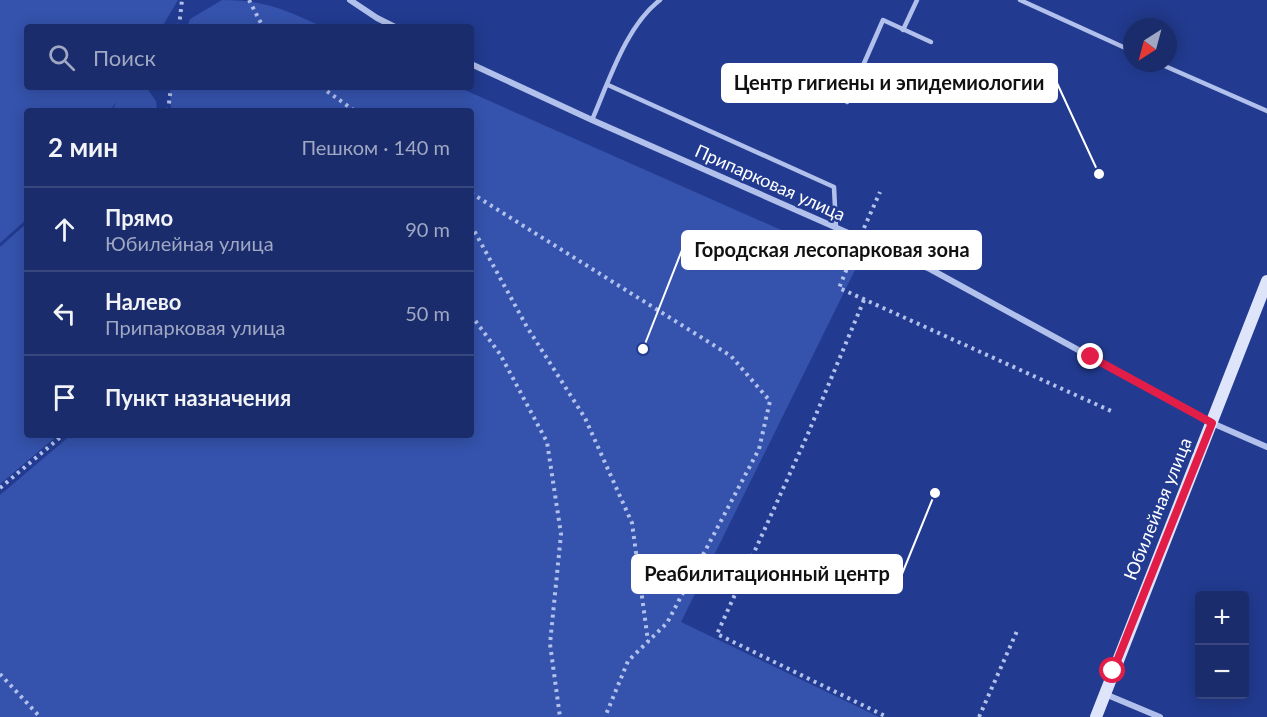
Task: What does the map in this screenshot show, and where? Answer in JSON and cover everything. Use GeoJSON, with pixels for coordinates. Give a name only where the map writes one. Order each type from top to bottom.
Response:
{"type":"FeatureCollection","features":[{"type":"Feature","properties":{"kind":"street"},"geometry":{"type":"LineString","coordinates":[[350,0],[390,24]]}},
{"type":"Feature","properties":{"kind":"street","name":"Припарковая улица"},"geometry":{"type":"LineString","coordinates":[[474,65],[930,269],[1212,423],[1267,447]]}},
{"type":"Feature","properties":{"kind":"street","name":"Юбилейная улица"},"geometry":{"type":"LineString","coordinates":[[1095,717],[1267,281]]}},
{"type":"Feature","properties":{"kind":"street"},"geometry":{"type":"LineString","coordinates":[[1105,694],[1160,717]]}},
{"type":"Feature","properties":{"kind":"lane"},"geometry":{"type":"LineString","coordinates":[[592,120],[634,27],[647,10],[660,0]]}},
{"type":"Feature","properties":{"kind":"lane"},"geometry":{"type":"LineString","coordinates":[[903,30],[917,0]]}},
{"type":"Feature","properties":{"kind":"lane"},"geometry":{"type":"LineString","coordinates":[[1020,0],[1123,47]]}},
{"type":"Feature","properties":{"kind":"lane"},"geometry":{"type":"LineString","coordinates":[[847,102],[883,20],[931,42]]}},
{"type":"Feature","properties":{"kind":"lane"},"geometry":{"type":"LineString","coordinates":[[1177,71],[1267,111]]}},
{"type":"Feature","properties":{"kind":"lane"},"geometry":{"type":"LineString","coordinates":[[608,85],[834,187],[836,228]]}},
{"type":"Feature","properties":{"kind":"lane"},"geometry":{"type":"LineString","coordinates":[[1137,717],[1140,709]]}},
{"type":"Feature","properties":{"kind":"path"},"geometry":{"type":"LineString","coordinates":[[180,24],[182,0]]}},
{"type":"Feature","properties":{"kind":"path"},"geometry":{"type":"LineString","coordinates":[[249,0],[261,24]]}},
{"type":"Feature","properties":{"kind":"path"},"geometry":{"type":"LineString","coordinates":[[168,108],[171,90]]}},
{"type":"Feature","properties":{"kind":"path"},"geometry":{"type":"LineString","coordinates":[[325,90],[351,108]]}},
{"type":"Feature","properties":{"kind":"path"},"geometry":{"type":"LineString","coordinates":[[880,192],[839,288],[1111,411]]}},
{"type":"Feature","properties":{"kind":"path"},"geometry":{"type":"LineString","coordinates":[[474,195],[731,356],[770,401],[759,449],[667,623],[628,661],[605,717]]}},
{"type":"Feature","properties":{"kind":"path"},"geometry":{"type":"LineString","coordinates":[[474,230],[527,327],[585,418],[632,522],[648,642]]}},
{"type":"Feature","properties":{"kind":"path"},"geometry":{"type":"LineString","coordinates":[[864,300],[807,436],[717,634],[887,717]]}},
{"type":"Feature","properties":{"kind":"path"},"geometry":{"type":"LineString","coordinates":[[474,319],[500,354],[547,442],[561,534],[550,644],[560,717]]}},
{"type":"Feature","properties":{"kind":"path"},"geometry":{"type":"LineString","coordinates":[[0,488],[59,438]]}},
{"type":"Feature","properties":{"kind":"path"},"geometry":{"type":"LineString","coordinates":[[979,717],[1017,631]]}},
{"type":"Feature","properties":{"kind":"path"},"geometry":{"type":"LineString","coordinates":[[0,674],[40,717]]}},
{"type":"Feature","properties":{"kind":"shaded area"},"geometry":{"type":"Polygon","coordinates":[[[0,0],[178,0],[164,24],[24,24],[24,90],[148,90],[156,101],[157,108],[114,108],[116,102],[112,108],[24,108],[24,222],[0,243],[0,0]]]}},
{"type":"Feature","properties":{"kind":"shaded area"},"geometry":{"type":"Polygon","coordinates":[[[222,0],[237,0],[274,7],[316,24],[188,24],[190,19],[222,0]]]}},
{"type":"Feature","properties":{"kind":"shaded area"},"geometry":{"type":"Polygon","coordinates":[[[170,90],[465,90],[858,264],[681,622],[879,717],[0,717],[0,495],[67,438],[474,438],[474,108],[171,108],[170,90]]]}},
{"type":"Feature","properties":{"kind":"shaded area"},"geometry":{"type":"Polygon","coordinates":[[[24,226],[24,438],[54,438],[0,484],[0,247],[24,226]]]}},
{"type":"Feature","properties":{"kind":"place","name":"Центр гигиены и эпидемиологии"},"geometry":{"type":"Point","coordinates":[1099,174]}},
{"type":"Feature","properties":{"kind":"place","name":"Городская лесопарковая зона"},"geometry":{"type":"Point","coordinates":[643,349]}},
{"type":"Feature","properties":{"kind":"place","name":"Реабилитационный центр"},"geometry":{"type":"Point","coordinates":[935,493]}},
{"type":"Feature","properties":{"kind":"route"},"geometry":{"type":"LineString","coordinates":[[1091,357],[1212,423],[1113,671]]}}]}
